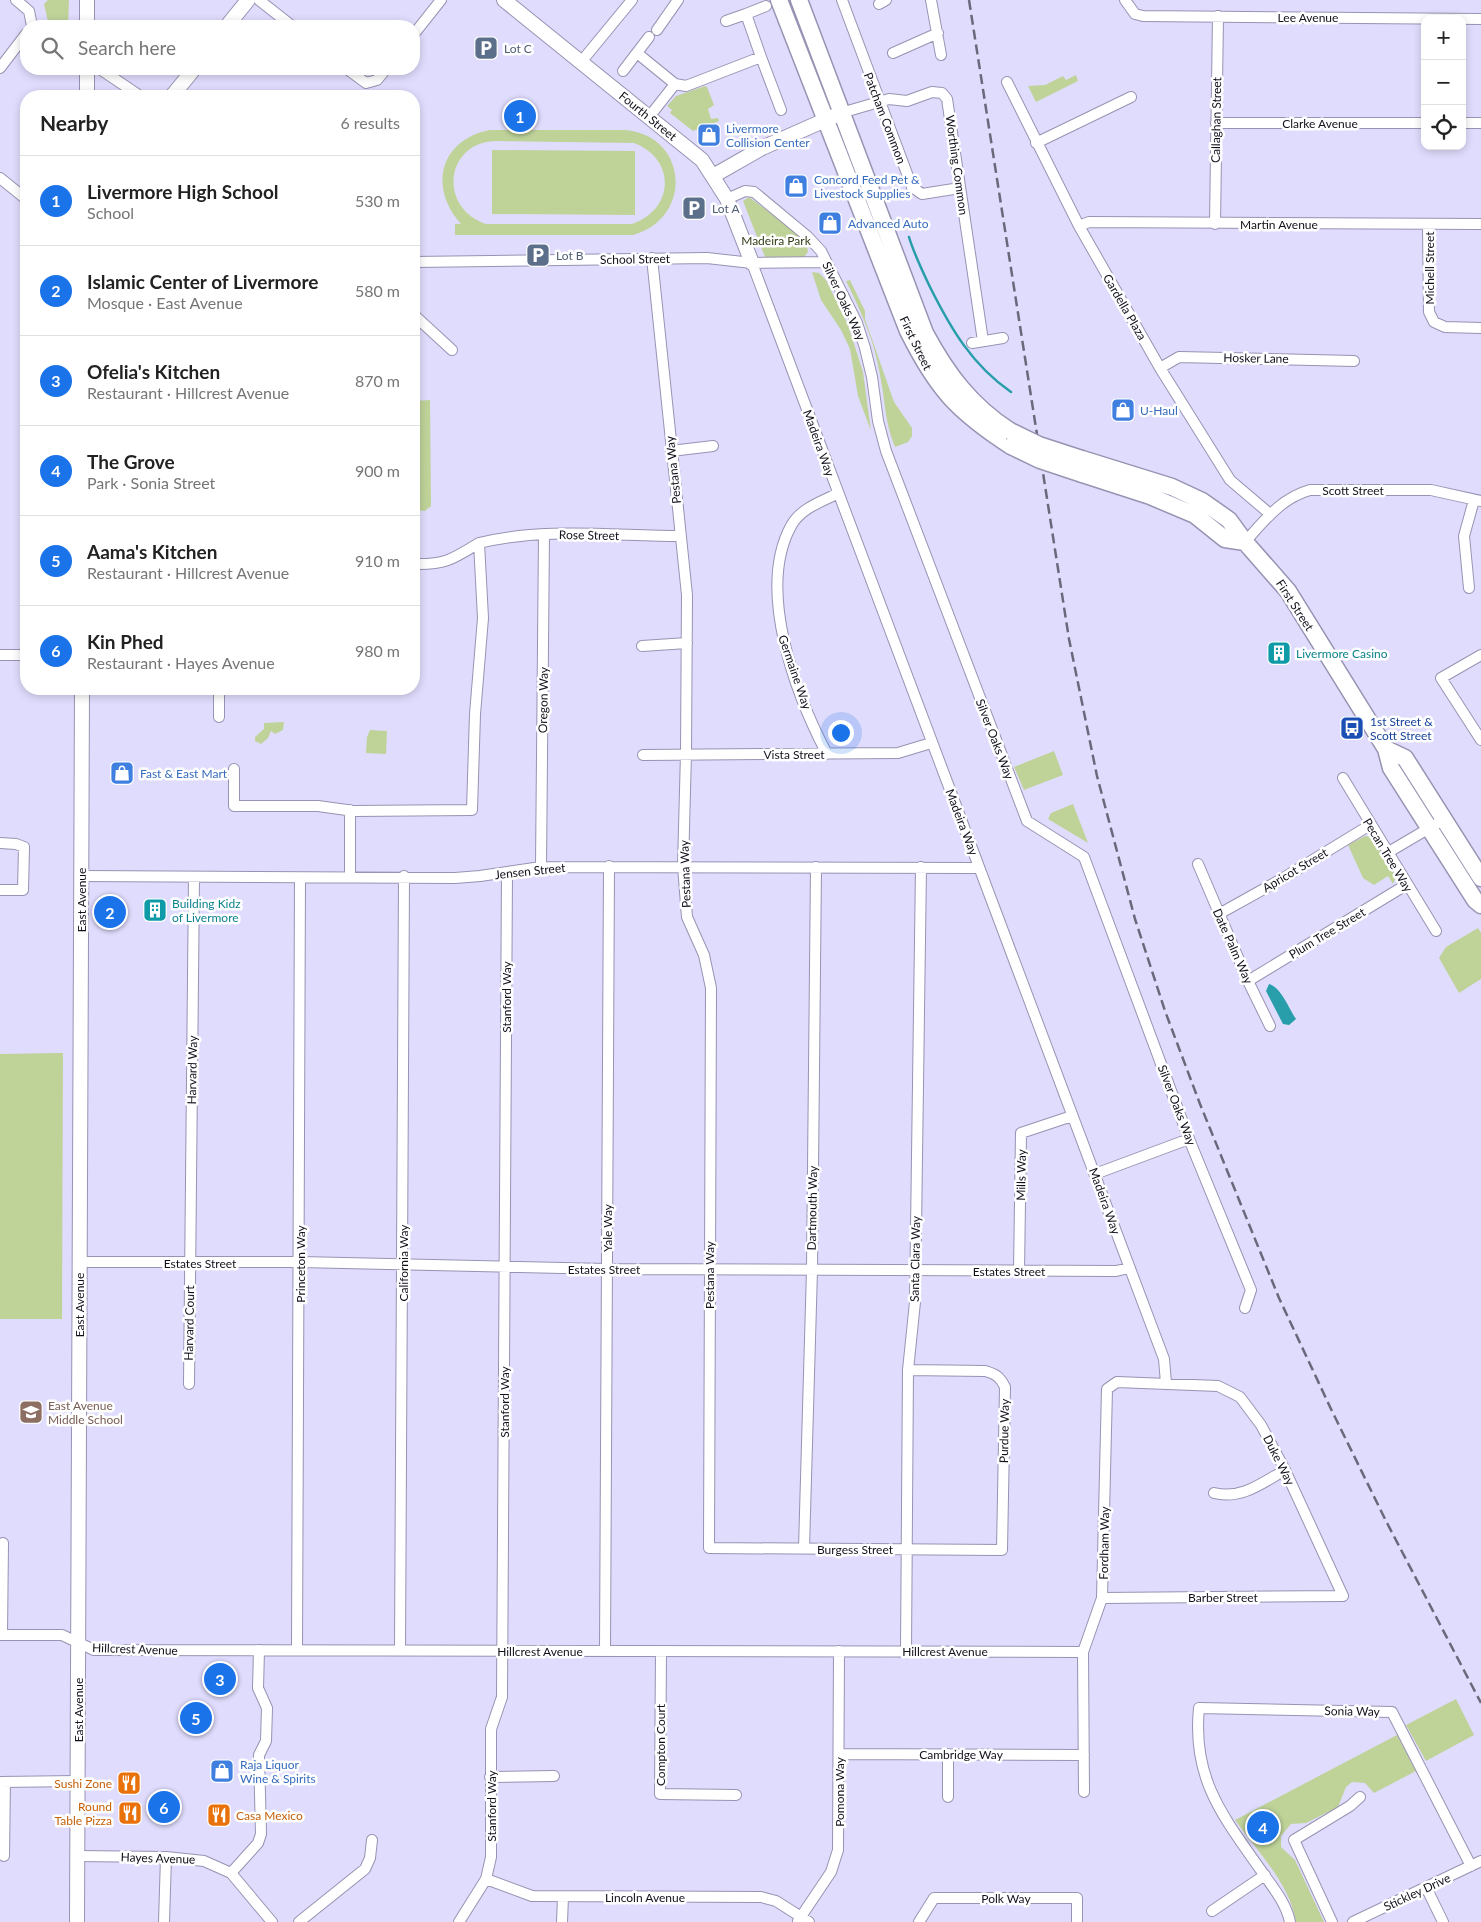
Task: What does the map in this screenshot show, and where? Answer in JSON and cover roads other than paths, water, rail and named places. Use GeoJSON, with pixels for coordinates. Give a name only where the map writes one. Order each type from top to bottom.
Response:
{"type":"FeatureCollection","features":[{"type":"Feature","properties":{"kind":"main road"},"geometry":{"type":"LineString","coordinates":[[87,0],[87,20]]}},
{"type":"Feature","properties":{"kind":"main road"},"geometry":{"type":"LineString","coordinates":[[232,20],[248,0]]}},
{"type":"Feature","properties":{"kind":"main road","name":"Fourth Street"},"geometry":{"type":"LineString","coordinates":[[504,0],[702,160],[727,199],[752,263]]}},
{"type":"Feature","properties":{"kind":"main road","name":"First Street"},"geometry":{"type":"LineString","coordinates":[[799,0],[891,246],[936,353],[952,378],[972,402],[1011,439]]}},
{"type":"Feature","properties":{"kind":"main road","name":"First Street"},"geometry":{"type":"LineString","coordinates":[[773,3],[825,119],[908,331],[924,363],[942,390],[961,410],[1011,439],[1039,445],[1082,467],[1164,484],[1202,501],[1229,520],[1245,542],[1288,591],[1386,749],[1405,758],[1436,824],[1476,900],[1481,905]]}},
{"type":"Feature","properties":{"kind":"main road"},"geometry":{"type":"LineString","coordinates":[[87,75],[87,90]]}},
{"type":"Feature","properties":{"kind":"main road"},"geometry":{"type":"LineString","coordinates":[[177,90],[189,75]]}},
{"type":"Feature","properties":{"kind":"main road"},"geometry":{"type":"LineString","coordinates":[[713,176],[762,148],[841,113]]}},
{"type":"Feature","properties":{"kind":"main road","name":"East Avenue"},"geometry":{"type":"LineString","coordinates":[[77,1922],[82,695]]}},
{"type":"Feature","properties":{"kind":"main road","name":"First Street"},"geometry":{"type":"LineString","coordinates":[[1436,824],[1481,878]]}},
{"type":"Feature","properties":{"kind":"street"},"geometry":{"type":"LineString","coordinates":[[16,0],[29,11],[31,20]]}},
{"type":"Feature","properties":{"kind":"street"},"geometry":{"type":"LineString","coordinates":[[259,0],[284,20]]}},
{"type":"Feature","properties":{"kind":"street"},"geometry":{"type":"LineString","coordinates":[[420,26],[441,0]]}},
{"type":"Feature","properties":{"kind":"street"},"geometry":{"type":"LineString","coordinates":[[581,62],[632,0]]}},
{"type":"Feature","properties":{"kind":"street"},"geometry":{"type":"LineString","coordinates":[[623,71],[678,0]]}},
{"type":"Feature","properties":{"kind":"street","name":"Patcham Common"},"geometry":{"type":"LineString","coordinates":[[842,0],[878,102],[912,187],[922,194],[960,188]]}},
{"type":"Feature","properties":{"kind":"street"},"geometry":{"type":"LineString","coordinates":[[931,0],[941,55]]}},
{"type":"Feature","properties":{"kind":"street","name":"Lee Avenue"},"geometry":{"type":"LineString","coordinates":[[1125,0],[1135,14],[1481,18]]}},
{"type":"Feature","properties":{"kind":"street"},"geometry":{"type":"LineString","coordinates":[[726,21],[773,3]]}},
{"type":"Feature","properties":{"kind":"street"},"geometry":{"type":"LineString","coordinates":[[746,14],[781,110]]}},
{"type":"Feature","properties":{"kind":"street","name":"Callaghan Street"},"geometry":{"type":"LineString","coordinates":[[1215,224],[1218,16]]}},
{"type":"Feature","properties":{"kind":"street"},"geometry":{"type":"LineString","coordinates":[[893,53],[938,33]]}},
{"type":"Feature","properties":{"kind":"street"},"geometry":{"type":"LineString","coordinates":[[0,68],[20,42]]}},
{"type":"Feature","properties":{"kind":"street"},"geometry":{"type":"LineString","coordinates":[[637,53],[675,84],[686,86],[761,57]]}},
{"type":"Feature","properties":{"kind":"street"},"geometry":{"type":"LineString","coordinates":[[109,75],[131,90]]}},
{"type":"Feature","properties":{"kind":"street"},"geometry":{"type":"LineString","coordinates":[[355,75],[366,83],[377,80],[381,75]]}},
{"type":"Feature","properties":{"kind":"street","name":"Gardella Plaza"},"geometry":{"type":"LineString","coordinates":[[1007,82],[1079,226],[1160,368],[1230,480],[1270,514]]}},
{"type":"Feature","properties":{"kind":"street"},"geometry":{"type":"LineString","coordinates":[[649,117],[675,84]]}},
{"type":"Feature","properties":{"kind":"street","name":"Worthing Common"},"geometry":{"type":"LineString","coordinates":[[841,113],[894,99],[907,101],[932,92],[942,93],[947,98],[960,188],[977,342],[1003,338]]}},
{"type":"Feature","properties":{"kind":"street"},"geometry":{"type":"LineString","coordinates":[[1036,142],[1131,97]]}},
{"type":"Feature","properties":{"kind":"street","name":"Clarke Avenue"},"geometry":{"type":"LineString","coordinates":[[1216,123],[1421,123]]}},
{"type":"Feature","properties":{"kind":"street"},"geometry":{"type":"LineString","coordinates":[[1466,123],[1481,123]]}},
{"type":"Feature","properties":{"kind":"street"},"geometry":{"type":"LineString","coordinates":[[0,178],[20,194]]}},
{"type":"Feature","properties":{"kind":"street","name":"Silver Oaks Way"},"geometry":{"type":"LineString","coordinates":[[727,199],[745,191],[754,192],[816,244],[857,323],[866,348],[878,421],[886,451],[1027,822],[1084,857],[1189,1139],[1251,1290],[1245,1308]]}},
{"type":"Feature","properties":{"kind":"street","name":"Martin Avenue"},"geometry":{"type":"LineString","coordinates":[[1079,226],[1089,222],[1481,224]]}},
{"type":"Feature","properties":{"kind":"street","name":"Michell Street"},"geometry":{"type":"LineString","coordinates":[[1428,225],[1429,312],[1434,322],[1445,327],[1481,328]]}},
{"type":"Feature","properties":{"kind":"street","name":"Pestana Way"},"geometry":{"type":"LineString","coordinates":[[652,258],[687,595],[683,866],[687,917],[704,955],[711,988],[709,1548]]}},
{"type":"Feature","properties":{"kind":"street","name":"School Street"},"geometry":{"type":"LineString","coordinates":[[420,262],[707,258],[752,263],[826,262]]}},
{"type":"Feature","properties":{"kind":"street","name":"Madeira Way"},"geometry":{"type":"LineString","coordinates":[[752,263],[837,494],[1164,1359],[1166,1383]]}},
{"type":"Feature","properties":{"kind":"street"},"geometry":{"type":"LineString","coordinates":[[420,321],[452,350]]}},
{"type":"Feature","properties":{"kind":"street","name":"Hosker Lane"},"geometry":{"type":"LineString","coordinates":[[1160,368],[1179,357],[1354,361]]}},
{"type":"Feature","properties":{"kind":"street"},"geometry":{"type":"LineString","coordinates":[[671,450],[713,446]]}},
{"type":"Feature","properties":{"kind":"street","name":"Scott Street"},"geometry":{"type":"LineString","coordinates":[[1245,542],[1284,501],[1310,490],[1431,490],[1477,501]]}},
{"type":"Feature","properties":{"kind":"street","name":"Germaine Way"},"geometry":{"type":"LineString","coordinates":[[827,754],[818,737],[785,648],[778,607],[777,578],[781,555],[791,526],[812,505],[837,494]]}},
{"type":"Feature","properties":{"kind":"street"},"geometry":{"type":"LineString","coordinates":[[1469,588],[1464,536],[1477,501]]}},
{"type":"Feature","properties":{"kind":"street","name":"Rose Street"},"geometry":{"type":"LineString","coordinates":[[420,564],[447,562],[479,543],[498,538],[544,534],[680,536]]}},
{"type":"Feature","properties":{"kind":"street","name":"Oregon Way"},"geometry":{"type":"LineString","coordinates":[[541,867],[544,534]]}},
{"type":"Feature","properties":{"kind":"street"},"geometry":{"type":"LineString","coordinates":[[234,769],[234,806],[318,806],[350,810],[472,810],[475,714],[483,618],[479,543]]}},
{"type":"Feature","properties":{"kind":"street"},"geometry":{"type":"LineString","coordinates":[[642,646],[687,643]]}},
{"type":"Feature","properties":{"kind":"street"},"geometry":{"type":"LineString","coordinates":[[1481,654],[1441,678],[1481,740]]}},
{"type":"Feature","properties":{"kind":"street"},"geometry":{"type":"LineString","coordinates":[[0,655],[20,655]]}},
{"type":"Feature","properties":{"kind":"street"},"geometry":{"type":"LineString","coordinates":[[219,695],[219,717]]}},
{"type":"Feature","properties":{"kind":"street","name":"Vista Street"},"geometry":{"type":"LineString","coordinates":[[643,755],[686,753],[898,753],[931,743]]}},
{"type":"Feature","properties":{"kind":"street","name":"Pecan Tree Way"},"geometry":{"type":"LineString","coordinates":[[1343,778],[1406,885],[1436,931]]}},
{"type":"Feature","properties":{"kind":"street"},"geometry":{"type":"LineString","coordinates":[[350,810],[350,877]]}},
{"type":"Feature","properties":{"kind":"street"},"geometry":{"type":"LineString","coordinates":[[1387,853],[1436,824]]}},
{"type":"Feature","properties":{"kind":"street","name":"Apricot Street"},"geometry":{"type":"LineString","coordinates":[[1219,914],[1280,880],[1370,825]]}},
{"type":"Feature","properties":{"kind":"street"},"geometry":{"type":"LineString","coordinates":[[0,844],[16,844],[24,847],[23,890],[0,890]]}},
{"type":"Feature","properties":{"kind":"street","name":"Date Palm Way"},"geometry":{"type":"LineString","coordinates":[[1198,864],[1248,981],[1270,1026]]}},
{"type":"Feature","properties":{"kind":"street","name":"Yale Way"},"geometry":{"type":"LineString","coordinates":[[605,1650],[609,866]]}},
{"type":"Feature","properties":{"kind":"street","name":"Jensen Street"},"geometry":{"type":"LineString","coordinates":[[82,876],[300,878],[404,876],[455,878],[541,867],[979,868]]}},
{"type":"Feature","properties":{"kind":"street","name":"Dartmouth Way"},"geometry":{"type":"LineString","coordinates":[[804,1548],[812,1270],[816,867]]}},
{"type":"Feature","properties":{"kind":"street","name":"Santa Clara Way"},"geometry":{"type":"LineString","coordinates":[[906,1651],[908,1370],[915,1302],[921,867]]}},
{"type":"Feature","properties":{"kind":"street","name":"Stanford Way"},"geometry":{"type":"LineString","coordinates":[[459,1922],[486,1879],[491,1857],[491,1729],[502,1698],[507,872]]}},
{"type":"Feature","properties":{"kind":"street","name":"California Way"},"geometry":{"type":"LineString","coordinates":[[400,1650],[404,876]]}},
{"type":"Feature","properties":{"kind":"street","name":"Harvard Way"},"geometry":{"type":"LineString","coordinates":[[190,1263],[194,877]]}},
{"type":"Feature","properties":{"kind":"street","name":"Princeton Way"},"geometry":{"type":"LineString","coordinates":[[297,1650],[300,878]]}},
{"type":"Feature","properties":{"kind":"street","name":"Plum Tree Street"},"geometry":{"type":"LineString","coordinates":[[1248,981],[1406,885]]}},
{"type":"Feature","properties":{"kind":"street","name":"Mills Way"},"geometry":{"type":"LineString","coordinates":[[1019,1271],[1021,1133],[1072,1116]]}},
{"type":"Feature","properties":{"kind":"street"},"geometry":{"type":"LineString","coordinates":[[1095,1174],[1189,1139]]}},
{"type":"Feature","properties":{"kind":"street","name":"Estates Street"},"geometry":{"type":"LineString","coordinates":[[79,1262],[300,1262],[606,1269],[1116,1271],[1129,1268]]}},
{"type":"Feature","properties":{"kind":"street","name":"Harvard Court"},"geometry":{"type":"LineString","coordinates":[[189,1384],[190,1263]]}},
{"type":"Feature","properties":{"kind":"street","name":"Purdue Way"},"geometry":{"type":"LineString","coordinates":[[908,1370],[994,1373],[1000,1378],[1005,1387],[1002,1550]]}},
{"type":"Feature","properties":{"kind":"street","name":"Fordham Way"},"geometry":{"type":"LineString","coordinates":[[1084,1792],[1083,1652],[1102,1598],[1108,1389],[1117,1382],[1166,1383]]}},
{"type":"Feature","properties":{"kind":"street","name":"Duke Way"},"geometry":{"type":"LineString","coordinates":[[1166,1383],[1218,1386],[1240,1397],[1261,1425],[1285,1470],[1343,1596]]}},
{"type":"Feature","properties":{"kind":"street"},"geometry":{"type":"LineString","coordinates":[[1214,1494],[1227,1497],[1244,1493],[1285,1470]]}},
{"type":"Feature","properties":{"kind":"street"},"geometry":{"type":"LineString","coordinates":[[1,1635],[3,1543]]}},
{"type":"Feature","properties":{"kind":"street","name":"Burgess Street"},"geometry":{"type":"LineString","coordinates":[[709,1548],[1002,1550]]}},
{"type":"Feature","properties":{"kind":"street","name":"Barber Street"},"geometry":{"type":"LineString","coordinates":[[1102,1598],[1343,1596]]}},
{"type":"Feature","properties":{"kind":"street","name":"Hillcrest Avenue"},"geometry":{"type":"LineString","coordinates":[[1,1635],[62,1635],[94,1650],[1083,1652]]}},
{"type":"Feature","properties":{"kind":"street"},"geometry":{"type":"LineString","coordinates":[[231,1873],[258,1843],[261,1834],[259,1755],[266,1741],[267,1708],[258,1688],[259,1650]]}},
{"type":"Feature","properties":{"kind":"street","name":"Compton Court"},"geometry":{"type":"LineString","coordinates":[[660,1650],[660,1794],[736,1794]]}},
{"type":"Feature","properties":{"kind":"street","name":"Pomona Way"},"geometry":{"type":"LineString","coordinates":[[803,1920],[835,1863],[838,1850],[839,1651]]}},
{"type":"Feature","properties":{"kind":"street","name":"Sonia Way"},"geometry":{"type":"LineString","coordinates":[[1265,1875],[1219,1810],[1207,1786],[1197,1725],[1199,1708],[1392,1712],[1476,1863]]}},
{"type":"Feature","properties":{"kind":"street","name":"Cambridge Way"},"geometry":{"type":"LineString","coordinates":[[839,1754],[1084,1755]]}},
{"type":"Feature","properties":{"kind":"street"},"geometry":{"type":"LineString","coordinates":[[948,1754],[948,1798]]}},
{"type":"Feature","properties":{"kind":"street"},"geometry":{"type":"LineString","coordinates":[[490,1776],[554,1776]]}},
{"type":"Feature","properties":{"kind":"street"},"geometry":{"type":"LineString","coordinates":[[4,1856],[3,1782],[78,1781]]}},
{"type":"Feature","properties":{"kind":"street"},"geometry":{"type":"LineString","coordinates":[[1332,1922],[1294,1840],[1350,1806],[1360,1797]]}},
{"type":"Feature","properties":{"kind":"street"},"geometry":{"type":"LineString","coordinates":[[299,1922],[366,1869],[370,1858],[372,1840]]}},
{"type":"Feature","properties":{"kind":"street","name":"Hayes Avenue"},"geometry":{"type":"LineString","coordinates":[[77,1856],[166,1857],[204,1861],[231,1873],[272,1922]]}},
{"type":"Feature","properties":{"kind":"street"},"geometry":{"type":"LineString","coordinates":[[164,1922],[166,1857]]}},
{"type":"Feature","properties":{"kind":"street","name":"Stickley Drive"},"geometry":{"type":"LineString","coordinates":[[1353,1922],[1476,1863]]}},
{"type":"Feature","properties":{"kind":"street"},"geometry":{"type":"LineString","coordinates":[[1212,1911],[1265,1875],[1283,1904],[1290,1922]]}},
{"type":"Feature","properties":{"kind":"street","name":"Lincoln Avenue"},"geometry":{"type":"LineString","coordinates":[[486,1879],[532,1896],[760,1897],[776,1901],[803,1920]]}},
{"type":"Feature","properties":{"kind":"street"},"geometry":{"type":"LineString","coordinates":[[1426,1887],[1443,1922]]}},
{"type":"Feature","properties":{"kind":"street"},"geometry":{"type":"LineString","coordinates":[[562,1922],[563,1897]]}},
{"type":"Feature","properties":{"kind":"street","name":"Polk Way"},"geometry":{"type":"LineString","coordinates":[[919,1922],[934,1898],[1078,1898],[1077,1922]]}},
{"type":"Feature","properties":{"kind":"waterway"},"geometry":{"type":"LineString","coordinates":[[909,237],[930,287],[955,332],[985,370],[1011,392]]}},
{"type":"Feature","properties":{"kind":"railway"},"geometry":{"type":"LineString","coordinates":[[969,0],[1069,639],[1097,776],[1135,919],[1165,1011],[1200,1104],[1279,1298],[1386,1521],[1481,1703]]}},
{"type":"Feature","properties":{"kind":"place","name":"Lot C"},"geometry":{"type":"Point","coordinates":[486,48]}},
{"type":"Feature","properties":{"kind":"place","name":"Livermore High School"},"geometry":{"type":"Point","coordinates":[520,116]}},
{"type":"Feature","properties":{"kind":"place","name":"Livermore Collision Center"},"geometry":{"type":"Point","coordinates":[709,135]}},
{"type":"Feature","properties":{"kind":"place","name":"Concord Feed Pet & Livestock Supplies"},"geometry":{"type":"Point","coordinates":[796,186]}},
{"type":"Feature","properties":{"kind":"place","name":"Lot A"},"geometry":{"type":"Point","coordinates":[694,208]}},
{"type":"Feature","properties":{"kind":"place","name":"Advanced Auto"},"geometry":{"type":"Point","coordinates":[830,223]}},
{"type":"Feature","properties":{"kind":"place","name":"Lot B"},"geometry":{"type":"Point","coordinates":[538,255]}},
{"type":"Feature","properties":{"kind":"place","name":"U-Haul"},"geometry":{"type":"Point","coordinates":[1123,410]}},
{"type":"Feature","properties":{"kind":"place","name":"Livermore Casino"},"geometry":{"type":"Point","coordinates":[1279,653]}},
{"type":"Feature","properties":{"kind":"place","name":"1st Street & Scott Street"},"geometry":{"type":"Point","coordinates":[1352,728]}},
{"type":"Feature","properties":{"kind":"place","name":"Fast & East Mart"},"geometry":{"type":"Point","coordinates":[122,773]}},
{"type":"Feature","properties":{"kind":"place","name":"Building Kidz of Livermore"},"geometry":{"type":"Point","coordinates":[155,910]}},
{"type":"Feature","properties":{"kind":"place","name":"Islamic Center of Livermore"},"geometry":{"type":"Point","coordinates":[110,912]}},
{"type":"Feature","properties":{"kind":"place","name":"East Avenue Middle School"},"geometry":{"type":"Point","coordinates":[31,1412]}},
{"type":"Feature","properties":{"kind":"place","name":"Ofelia's Kitchen"},"geometry":{"type":"Point","coordinates":[220,1679]}},
{"type":"Feature","properties":{"kind":"place","name":"Aama's Kitchen"},"geometry":{"type":"Point","coordinates":[196,1718]}},
{"type":"Feature","properties":{"kind":"place","name":"Raja Liquor Wine & Spirits"},"geometry":{"type":"Point","coordinates":[222,1771]}},
{"type":"Feature","properties":{"kind":"place","name":"Sushi Zone"},"geometry":{"type":"Point","coordinates":[129,1783]}},
{"type":"Feature","properties":{"kind":"place","name":"Kin Phed"},"geometry":{"type":"Point","coordinates":[164,1807]}},
{"type":"Feature","properties":{"kind":"place","name":"Round Table Pizza"},"geometry":{"type":"Point","coordinates":[130,1813]}},
{"type":"Feature","properties":{"kind":"place","name":"Casa Mexico"},"geometry":{"type":"Point","coordinates":[219,1815]}},
{"type":"Feature","properties":{"kind":"place","name":"The Grove"},"geometry":{"type":"Point","coordinates":[1263,1827]}},
{"type":"Feature","properties":{"kind":"park label","name":"Madeira Park"},"geometry":{"type":"Point","coordinates":[776,240]}}]}
